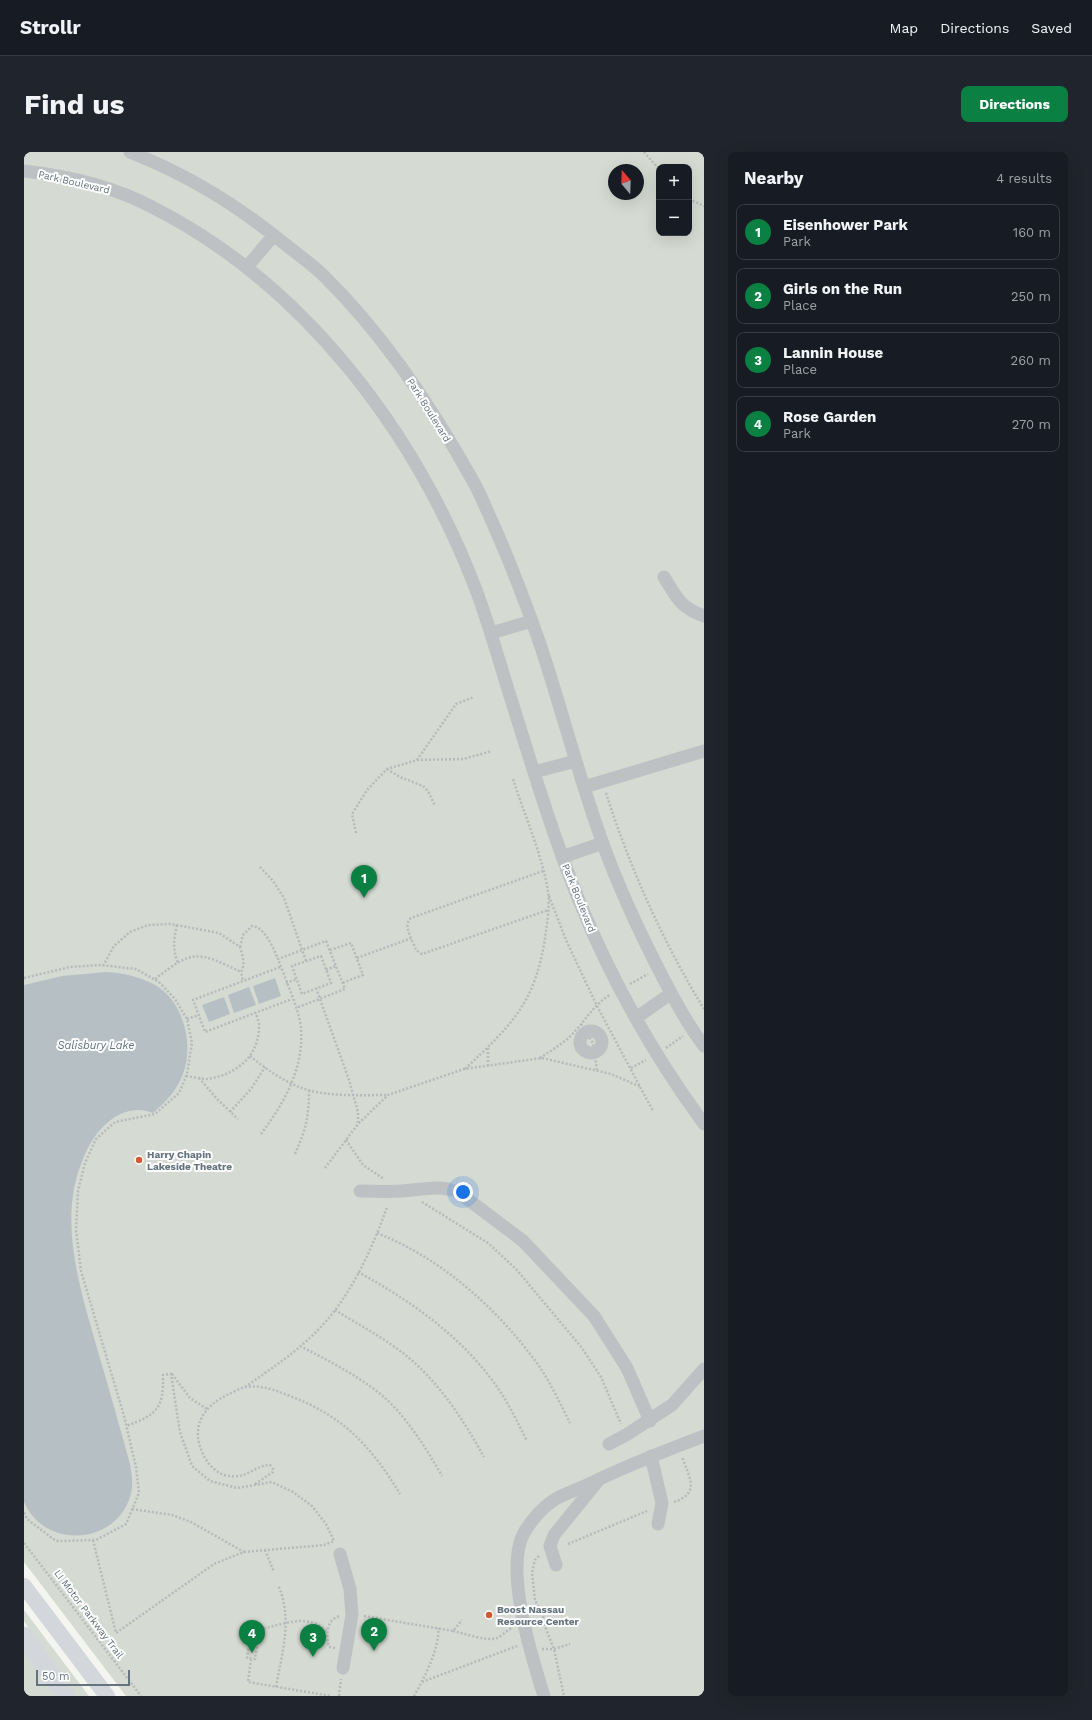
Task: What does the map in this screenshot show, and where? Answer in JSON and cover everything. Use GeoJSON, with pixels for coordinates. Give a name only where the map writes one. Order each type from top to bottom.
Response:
{"type":"FeatureCollection","features":[{"type":"Feature","properties":{"kind":"highway"},"geometry":{"type":"LineString","coordinates":[[24,1636],[65,1696]]}},
{"type":"Feature","properties":{"kind":"main road"},"geometry":{"type":"LineString","coordinates":[[24,1586],[107,1696]]}},
{"type":"Feature","properties":{"kind":"street","name":"Park Boulevard"},"geometry":{"type":"LineString","coordinates":[[130,152],[163,166],[202,186],[254,219],[274,235],[322,274],[367,322],[408,376],[474,482],[519,586],[532,621],[603,843],[637,928],[670,994],[704,1046]]}},
{"type":"Feature","properties":{"kind":"street","name":"Park Boulevard"},"geometry":{"type":"LineString","coordinates":[[24,171],[46,174],[106,188],[152,206],[202,235],[246,267],[292,307],[349,368],[388,423],[422,476],[451,531],[474,585],[491,633],[562,857],[580,901],[612,975],[662,1065],[704,1124]]}},
{"type":"Feature","properties":{"kind":"street"},"geometry":{"type":"LineString","coordinates":[[246,267],[274,235]]}},
{"type":"Feature","properties":{"kind":"street"},"geometry":{"type":"LineString","coordinates":[[664,578],[679,602],[690,611],[704,616]]}},
{"type":"Feature","properties":{"kind":"street"},"geometry":{"type":"LineString","coordinates":[[491,633],[532,621]]}},
{"type":"Feature","properties":{"kind":"street"},"geometry":{"type":"LineString","coordinates":[[584,787],[704,751]]}},
{"type":"Feature","properties":{"kind":"street"},"geometry":{"type":"LineString","coordinates":[[534,772],[576,761]]}},
{"type":"Feature","properties":{"kind":"street"},"geometry":{"type":"LineString","coordinates":[[562,857],[603,843]]}},
{"type":"Feature","properties":{"kind":"street"},"geometry":{"type":"LineString","coordinates":[[636,1018],[670,994]]}},
{"type":"Feature","properties":{"kind":"street"},"geometry":{"type":"LineString","coordinates":[[584,1028],[596,1031],[602,1037],[603,1040],[601,1048],[594,1053]]}},
{"type":"Feature","properties":{"kind":"street"},"geometry":{"type":"LineString","coordinates":[[360,1191],[401,1191],[439,1187],[449,1189],[458,1192],[523,1241],[594,1316],[627,1368],[650,1421]]}},
{"type":"Feature","properties":{"kind":"street"},"geometry":{"type":"LineString","coordinates":[[609,1444],[650,1421],[672,1405],[704,1369]]}},
{"type":"Feature","properties":{"kind":"street"},"geometry":{"type":"LineString","coordinates":[[544,1696],[527,1639],[518,1586],[518,1553],[524,1532],[540,1512],[554,1500],[651,1456],[704,1436]]}},
{"type":"Feature","properties":{"kind":"street"},"geometry":{"type":"LineString","coordinates":[[651,1456],[662,1504],[658,1524]]}},
{"type":"Feature","properties":{"kind":"street"},"geometry":{"type":"LineString","coordinates":[[556,1565],[550,1546],[554,1535],[601,1478]]}},
{"type":"Feature","properties":{"kind":"street"},"geometry":{"type":"LineString","coordinates":[[340,1554],[350,1589],[352,1615],[342,1668]]}},
{"type":"Feature","properties":{"kind":"path"},"geometry":{"type":"LineString","coordinates":[[644,152],[656,166]]}},
{"type":"Feature","properties":{"kind":"path"},"geometry":{"type":"LineString","coordinates":[[691,200],[704,206]]}},
{"type":"Feature","properties":{"kind":"path"},"geometry":{"type":"LineString","coordinates":[[417,760],[456,704],[474,697]]}},
{"type":"Feature","properties":{"kind":"path"},"geometry":{"type":"LineString","coordinates":[[356,833],[352,814],[367,790],[387,769],[417,760],[463,759],[492,751]]}},
{"type":"Feature","properties":{"kind":"path"},"geometry":{"type":"LineString","coordinates":[[387,769],[400,777],[423,786],[428,790],[435,806]]}},
{"type":"Feature","properties":{"kind":"path"},"geometry":{"type":"LineString","coordinates":[[513,779],[543,871],[548,893],[566,940],[597,1006],[653,1111]]}},
{"type":"Feature","properties":{"kind":"path"},"geometry":{"type":"LineString","coordinates":[[602,782],[620,836],[645,894],[678,963],[704,1009]]}},
{"type":"Feature","properties":{"kind":"path"},"geometry":{"type":"LineString","coordinates":[[260,866],[273,881],[284,898],[306,961]]}},
{"type":"Feature","properties":{"kind":"path"},"geometry":{"type":"LineString","coordinates":[[543,871],[411,918],[408,920],[407,925],[416,950],[422,954],[548,910]]}},
{"type":"Feature","properties":{"kind":"path"},"geometry":{"type":"LineString","coordinates":[[464,1069],[488,1048],[516,1016],[529,995],[541,958],[548,910],[548,893]]}},
{"type":"Feature","properties":{"kind":"path"},"geometry":{"type":"LineString","coordinates":[[104,966],[114,946],[130,932],[148,925],[177,925],[219,933],[240,947]]}},
{"type":"Feature","properties":{"kind":"path"},"geometry":{"type":"LineString","coordinates":[[177,925],[173,943],[178,962]]}},
{"type":"Feature","properties":{"kind":"path"},"geometry":{"type":"LineString","coordinates":[[243,981],[241,972],[243,962],[240,947],[243,935],[252,926],[254,926],[258,928],[270,942],[278,959],[296,1008],[301,1028],[301,1053],[292,1084],[280,1108],[261,1134]]}},
{"type":"Feature","properties":{"kind":"path"},"geometry":{"type":"LineString","coordinates":[[357,958],[412,938]]}},
{"type":"Feature","properties":{"kind":"path"},"geometry":{"type":"LineString","coordinates":[[278,959],[326,941],[336,966],[344,990],[296,1008]]}},
{"type":"Feature","properties":{"kind":"path"},"geometry":{"type":"LineString","coordinates":[[330,950],[351,943],[357,958],[363,975],[342,983]]}},
{"type":"Feature","properties":{"kind":"path"},"geometry":{"type":"LineString","coordinates":[[155,979],[178,962],[200,955],[213,958],[241,972]]}},
{"type":"Feature","properties":{"kind":"path"},"geometry":{"type":"LineString","coordinates":[[321,956],[326,970],[331,983],[302,994],[292,966],[321,956]]}},
{"type":"Feature","properties":{"kind":"path"},"geometry":{"type":"LineString","coordinates":[[24,978],[70,967],[104,966],[136,969],[155,979],[175,999],[187,1019],[192,1043],[186,1076],[179,1093],[155,1114],[115,1122],[96,1139],[85,1163],[78,1191],[76,1230],[81,1271],[126,1426],[136,1467],[139,1493],[126,1524],[93,1540],[56,1541],[28,1519],[24,1512]]}},
{"type":"Feature","properties":{"kind":"path"},"geometry":{"type":"LineString","coordinates":[[326,970],[336,966]]}},
{"type":"Feature","properties":{"kind":"path"},"geometry":{"type":"LineString","coordinates":[[280,967],[193,1000],[205,1032],[292,1000]]}},
{"type":"Feature","properties":{"kind":"path"},"geometry":{"type":"LineString","coordinates":[[626,987],[651,973]]}},
{"type":"Feature","properties":{"kind":"path"},"geometry":{"type":"LineString","coordinates":[[286,983],[297,979]]}},
{"type":"Feature","properties":{"kind":"path"},"geometry":{"type":"LineString","coordinates":[[316,988],[354,1095],[358,1112],[358,1124]]}},
{"type":"Feature","properties":{"kind":"path"},"geometry":{"type":"LineString","coordinates":[[539,1058],[584,1028],[601,1000],[613,994]]}},
{"type":"Feature","properties":{"kind":"path"},"geometry":{"type":"LineString","coordinates":[[186,1076],[206,1079],[226,1075],[239,1068],[250,1056],[258,1040],[260,1026],[256,1013]]}},
{"type":"Feature","properties":{"kind":"path"},"geometry":{"type":"LineString","coordinates":[[187,1019],[199,1015]]}},
{"type":"Feature","properties":{"kind":"path"},"geometry":{"type":"LineString","coordinates":[[584,1028],[593,1043],[597,1070]]}},
{"type":"Feature","properties":{"kind":"path"},"geometry":{"type":"LineString","coordinates":[[488,1048],[488,1066]]}},
{"type":"Feature","properties":{"kind":"path"},"geometry":{"type":"LineString","coordinates":[[250,1056],[292,1084],[309,1090],[354,1095],[388,1095],[464,1069],[539,1058],[597,1070],[611,1074],[641,1087]]}},
{"type":"Feature","properties":{"kind":"path"},"geometry":{"type":"LineString","coordinates":[[230,1112],[251,1089],[265,1067]]}},
{"type":"Feature","properties":{"kind":"path"},"geometry":{"type":"LineString","coordinates":[[199,1078],[218,1100],[238,1119]]}},
{"type":"Feature","properties":{"kind":"path"},"geometry":{"type":"LineString","coordinates":[[295,1154],[303,1136],[309,1114],[309,1090]]}},
{"type":"Feature","properties":{"kind":"path"},"geometry":{"type":"LineString","coordinates":[[325,1168],[358,1124],[388,1095]]}},
{"type":"Feature","properties":{"kind":"path"},"geometry":{"type":"LineString","coordinates":[[346,1140],[363,1165],[401,1191],[436,1209],[488,1243],[516,1269],[582,1348],[601,1377],[621,1424]]}},
{"type":"Feature","properties":{"kind":"path"},"geometry":{"type":"LineString","coordinates":[[250,1486],[261,1481],[273,1472],[273,1468],[265,1465],[249,1474],[235,1477],[223,1474],[208,1463],[198,1444],[198,1424],[206,1409],[221,1398],[245,1387],[284,1360],[315,1333],[335,1310],[358,1272],[377,1233],[387,1207]]}},
{"type":"Feature","properties":{"kind":"path"},"geometry":{"type":"LineString","coordinates":[[377,1233],[397,1240],[428,1258],[454,1276],[487,1306],[510,1330],[541,1369],[570,1423]]}},
{"type":"Feature","properties":{"kind":"path"},"geometry":{"type":"LineString","coordinates":[[358,1272],[385,1286],[421,1310],[458,1342],[486,1373],[508,1405],[527,1441]]}},
{"type":"Feature","properties":{"kind":"path"},"geometry":{"type":"LineString","coordinates":[[335,1310],[409,1358],[436,1386],[466,1424],[484,1457]]}},
{"type":"Feature","properties":{"kind":"path"},"geometry":{"type":"LineString","coordinates":[[300,1346],[351,1374],[383,1397],[403,1418],[424,1445],[442,1476]]}},
{"type":"Feature","properties":{"kind":"path"},"geometry":{"type":"LineString","coordinates":[[126,1426],[154,1412],[160,1405],[163,1395],[163,1375],[171,1374]]}},
{"type":"Feature","properties":{"kind":"path"},"geometry":{"type":"LineString","coordinates":[[171,1374],[190,1398],[206,1409]]}},
{"type":"Feature","properties":{"kind":"path"},"geometry":{"type":"LineString","coordinates":[[93,1540],[116,1633],[214,1564],[244,1552],[324,1545],[334,1541],[326,1524],[312,1506],[293,1492],[272,1482],[237,1488],[210,1481],[192,1466],[180,1432],[171,1374]]}},
{"type":"Feature","properties":{"kind":"path"},"geometry":{"type":"LineString","coordinates":[[245,1387],[269,1388],[302,1400],[337,1420],[365,1444],[385,1469],[400,1494]]}},
{"type":"Feature","properties":{"kind":"path"},"geometry":{"type":"LineString","coordinates":[[672,1503],[683,1500],[689,1494],[691,1488],[680,1452]]}},
{"type":"Feature","properties":{"kind":"path"},"geometry":{"type":"LineString","coordinates":[[132,1509],[172,1515],[191,1522],[244,1552]]}},
{"type":"Feature","properties":{"kind":"path"},"geometry":{"type":"LineString","coordinates":[[568,1544],[647,1511]]}},
{"type":"Feature","properties":{"kind":"path","name":"LI Motor Parkway Trail"},"geometry":{"type":"LineString","coordinates":[[24,1543],[141,1696]]}},
{"type":"Feature","properties":{"kind":"path"},"geometry":{"type":"LineString","coordinates":[[265,1550],[274,1572]]}},
{"type":"Feature","properties":{"kind":"path"},"geometry":{"type":"LineString","coordinates":[[539,1556],[535,1560],[534,1566],[533,1587],[535,1600],[543,1616],[554,1650],[564,1696]]}},
{"type":"Feature","properties":{"kind":"path"},"geometry":{"type":"LineString","coordinates":[[276,1687],[286,1623],[284,1601],[278,1586]]}},
{"type":"Feature","properties":{"kind":"path"},"geometry":{"type":"LineString","coordinates":[[345,1650],[328,1647],[327,1632],[329,1625],[334,1618],[343,1614],[438,1628],[489,1639],[497,1638],[502,1633],[516,1626]]}},
{"type":"Feature","properties":{"kind":"path"},"geometry":{"type":"LineString","coordinates":[[253,1646],[254,1634],[257,1630],[286,1623],[303,1620],[312,1621],[322,1626],[327,1632]]}},
{"type":"Feature","properties":{"kind":"path"},"geometry":{"type":"LineString","coordinates":[[453,1631],[462,1620]]}},
{"type":"Feature","properties":{"kind":"path"},"geometry":{"type":"LineString","coordinates":[[414,1696],[422,1682],[439,1635],[438,1628]]}},
{"type":"Feature","properties":{"kind":"path"},"geometry":{"type":"LineString","coordinates":[[538,1649],[554,1650],[570,1644]]}},
{"type":"Feature","properties":{"kind":"path"},"geometry":{"type":"LineString","coordinates":[[422,1682],[521,1645]]}},
{"type":"Feature","properties":{"kind":"path"},"geometry":{"type":"LineString","coordinates":[[248,1646],[253,1646],[257,1647],[255,1659],[247,1658],[248,1646]]}},
{"type":"Feature","properties":{"kind":"path"},"geometry":{"type":"LineString","coordinates":[[251,1658],[248,1682],[331,1696]]}},
{"type":"Feature","properties":{"kind":"path"},"geometry":{"type":"LineString","coordinates":[[339,1696],[342,1668]]}},
{"type":"Feature","properties":{"kind":"shaded area"},"geometry":{"type":"Polygon","coordinates":[[[24,152],[704,152],[704,1696],[126,1696],[24,1562],[24,152]]]}},
{"type":"Feature","properties":{"kind":"shaded area"},"geometry":{"type":"Polygon","coordinates":[[[24,1610],[89,1696],[75,1696],[24,1621],[24,1610]]]}},
{"type":"Feature","properties":{"kind":"shaded area"},"geometry":{"type":"Polygon","coordinates":[[[24,1645],[58,1696],[24,1696],[24,1645]]]}},
{"type":"Feature","properties":{"kind":"water","name":"Salisbury Lake"},"geometry":{"type":"Polygon","coordinates":[[[106,972],[126,974],[139,978],[157,986],[166,993],[180,1014],[187,1038],[187,1050],[183,1074],[171,1095],[153,1113],[140,1110],[128,1111],[116,1116],[106,1124],[95,1136],[87,1149],[75,1183],[72,1208],[74,1258],[79,1283],[130,1464],[132,1482],[132,1491],[129,1500],[120,1515],[108,1526],[93,1533],[77,1536],[61,1534],[46,1528],[34,1517],[24,1502],[24,985],[62,976],[106,972]]]}},
{"type":"Feature","properties":{"kind":"water"},"geometry":{"type":"Polygon","coordinates":[[[275,978],[281,996],[259,1004],[253,986],[275,978]]]}},
{"type":"Feature","properties":{"kind":"water"},"geometry":{"type":"Polygon","coordinates":[[[249,987],[256,1005],[234,1013],[228,995],[249,987]]]}},
{"type":"Feature","properties":{"kind":"water"},"geometry":{"type":"Polygon","coordinates":[[[224,997],[230,1014],[209,1022],[202,1005],[224,997]]]}},
{"type":"Feature","properties":{"kind":"place","name":"Eisenhower Park"},"geometry":{"type":"Point","coordinates":[364,898]}},
{"type":"Feature","properties":{"kind":"place","name":"Harry Chapin Lakeside Theatre"},"geometry":{"type":"Point","coordinates":[139,1160]}},
{"type":"Feature","properties":{"kind":"place","name":"Boost Nassau Resource Center"},"geometry":{"type":"Point","coordinates":[489,1615]}},
{"type":"Feature","properties":{"kind":"place","name":"Girls on the Run"},"geometry":{"type":"Point","coordinates":[374,1651]}},
{"type":"Feature","properties":{"kind":"place","name":"Rose Garden"},"geometry":{"type":"Point","coordinates":[252,1653]}},
{"type":"Feature","properties":{"kind":"place","name":"Lannin House"},"geometry":{"type":"Point","coordinates":[313,1657]}}]}
